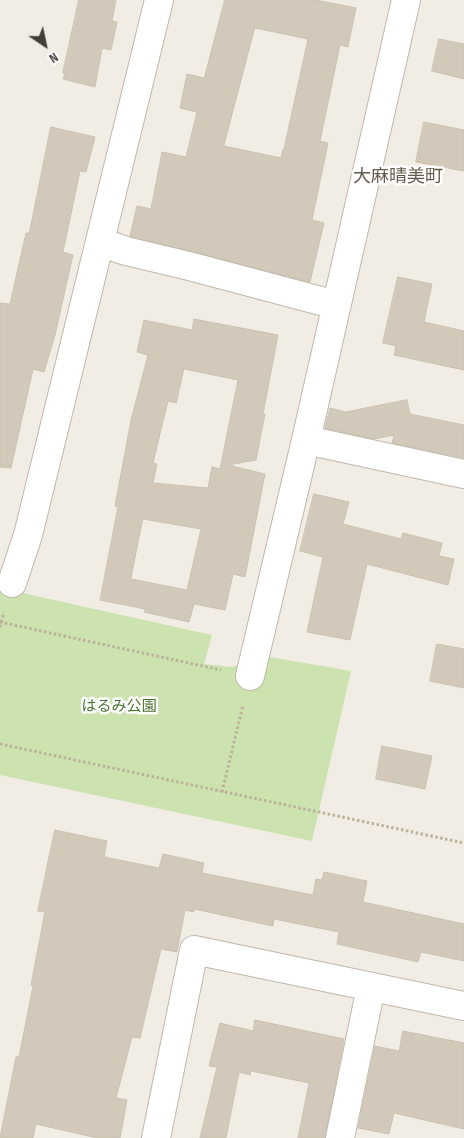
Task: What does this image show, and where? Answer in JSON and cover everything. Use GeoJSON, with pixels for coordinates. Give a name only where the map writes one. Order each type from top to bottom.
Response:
{"type":"FeatureCollection","features":[{"type":"Feature","properties":{"kind":"street"},"geometry":{"type":"LineString","coordinates":[[12,582],[28,535],[159,0]]}},
{"type":"Feature","properties":{"kind":"street"},"geometry":{"type":"LineString","coordinates":[[250,676],[406,0]]}},
{"type":"Feature","properties":{"kind":"street"},"geometry":{"type":"LineString","coordinates":[[100,242],[126,251],[336,305]]}},
{"type":"Feature","properties":{"kind":"street"},"geometry":{"type":"LineString","coordinates":[[306,440],[464,474]]}},
{"type":"Feature","properties":{"kind":"street"},"geometry":{"type":"LineString","coordinates":[[156,1138],[194,950],[464,1006]]}},
{"type":"Feature","properties":{"kind":"street"},"geometry":{"type":"LineString","coordinates":[[340,1138],[371,986]]}},
{"type":"Feature","properties":{"kind":"path"},"geometry":{"type":"LineString","coordinates":[[0,622],[250,676],[222,792]]}},
{"type":"Feature","properties":{"kind":"path"},"geometry":{"type":"LineString","coordinates":[[0,744],[464,843]]}},
{"type":"Feature","properties":{"kind":"green space","name":"はるみ公園"},"geometry":{"type":"Polygon","coordinates":[[[0,588],[212,635],[204,664],[233,667],[258,655],[351,671],[312,841],[0,775],[0,588]]]}},
{"type":"Feature","properties":{"kind":"building"},"geometry":{"type":"Polygon","coordinates":[[[79,0],[116,0],[112,21],[117,22],[111,50],[102,48],[95,87],[63,79],[79,0]]]}},
{"type":"Feature","properties":{"kind":"building"},"geometry":{"type":"Polygon","coordinates":[[[225,0],[316,0],[356,8],[348,47],[340,45],[320,141],[328,143],[312,220],[324,223],[310,282],[130,236],[137,206],[151,209],[162,152],[186,157],[197,112],[180,108],[187,74],[204,78],[225,0]],[[255,28],[224,146],[281,158],[308,39],[255,28]]]}},
{"type":"Feature","properties":{"kind":"building"},"geometry":{"type":"Polygon","coordinates":[[[439,39],[464,44],[464,79],[432,71],[439,39]]]}},
{"type":"Feature","properties":{"kind":"building"},"geometry":{"type":"Polygon","coordinates":[[[424,122],[464,130],[464,171],[416,162],[424,122]]]}},
{"type":"Feature","properties":{"kind":"building"},"geometry":{"type":"Polygon","coordinates":[[[51,127],[95,137],[86,172],[80,171],[63,252],[73,255],[55,335],[44,372],[33,369],[11,468],[0,467],[0,303],[10,304],[26,233],[29,233],[51,127]]]}},
{"type":"Feature","properties":{"kind":"building"},"geometry":{"type":"Polygon","coordinates":[[[398,277],[432,284],[424,322],[464,331],[464,370],[394,355],[396,346],[383,343],[398,277]]]}},
{"type":"Feature","properties":{"kind":"building"},"geometry":{"type":"Polygon","coordinates":[[[194,319],[278,335],[256,460],[228,465],[265,474],[245,577],[233,574],[225,610],[194,604],[189,622],[144,612],[145,609],[100,600],[118,507],[115,506],[131,420],[148,355],[137,352],[144,320],[192,330],[194,319]],[[184,369],[176,403],[168,401],[153,463],[157,464],[153,483],[208,488],[212,467],[220,469],[238,380],[184,369]],[[143,519],[131,579],[187,590],[201,529],[143,519]]]}},
{"type":"Feature","properties":{"kind":"building"},"geometry":{"type":"Polygon","coordinates":[[[407,400],[410,414],[464,425],[464,458],[392,443],[394,435],[374,439],[325,428],[330,408],[345,412],[407,400]]]}},
{"type":"Feature","properties":{"kind":"building"},"geometry":{"type":"Polygon","coordinates":[[[314,494],[349,502],[343,524],[401,539],[403,533],[442,543],[439,556],[454,559],[448,585],[367,564],[350,640],[307,632],[323,557],[300,551],[314,494]]]}},
{"type":"Feature","properties":{"kind":"building"},"geometry":{"type":"Polygon","coordinates":[[[437,644],[464,649],[464,688],[430,681],[437,644]]]}},
{"type":"Feature","properties":{"kind":"building"},"geometry":{"type":"Polygon","coordinates":[[[382,746],[432,756],[425,789],[376,779],[382,746]]]}},
{"type":"Feature","properties":{"kind":"building"},"geometry":{"type":"Polygon","coordinates":[[[55,830],[107,841],[104,857],[159,868],[163,854],[204,863],[202,873],[313,895],[316,879],[322,880],[324,872],[367,881],[363,902],[464,924],[464,961],[421,952],[418,962],[337,944],[339,932],[274,919],[273,926],[194,909],[194,912],[185,910],[177,952],[161,949],[140,1038],[132,1037],[116,1098],[127,1100],[120,1138],[97,1138],[36,1124],[33,1138],[0,1138],[16,1057],[19,1057],[33,986],[31,985],[45,912],[38,911],[55,830]]]}},
{"type":"Feature","properties":{"kind":"building"},"geometry":{"type":"Polygon","coordinates":[[[255,1020],[344,1039],[325,1138],[298,1138],[309,1083],[251,1071],[250,1075],[239,1072],[226,1138],[200,1138],[217,1067],[209,1066],[220,1023],[253,1031],[255,1020]]]}},
{"type":"Feature","properties":{"kind":"building"},"geometry":{"type":"Polygon","coordinates":[[[403,1031],[464,1043],[464,1129],[394,1113],[389,1134],[358,1128],[375,1046],[399,1051],[403,1031]]]}},
{"type":"Feature","properties":{"kind":"district","name":"大麻晴美町"},"geometry":{"type":"Point","coordinates":[398,177]}}]}
